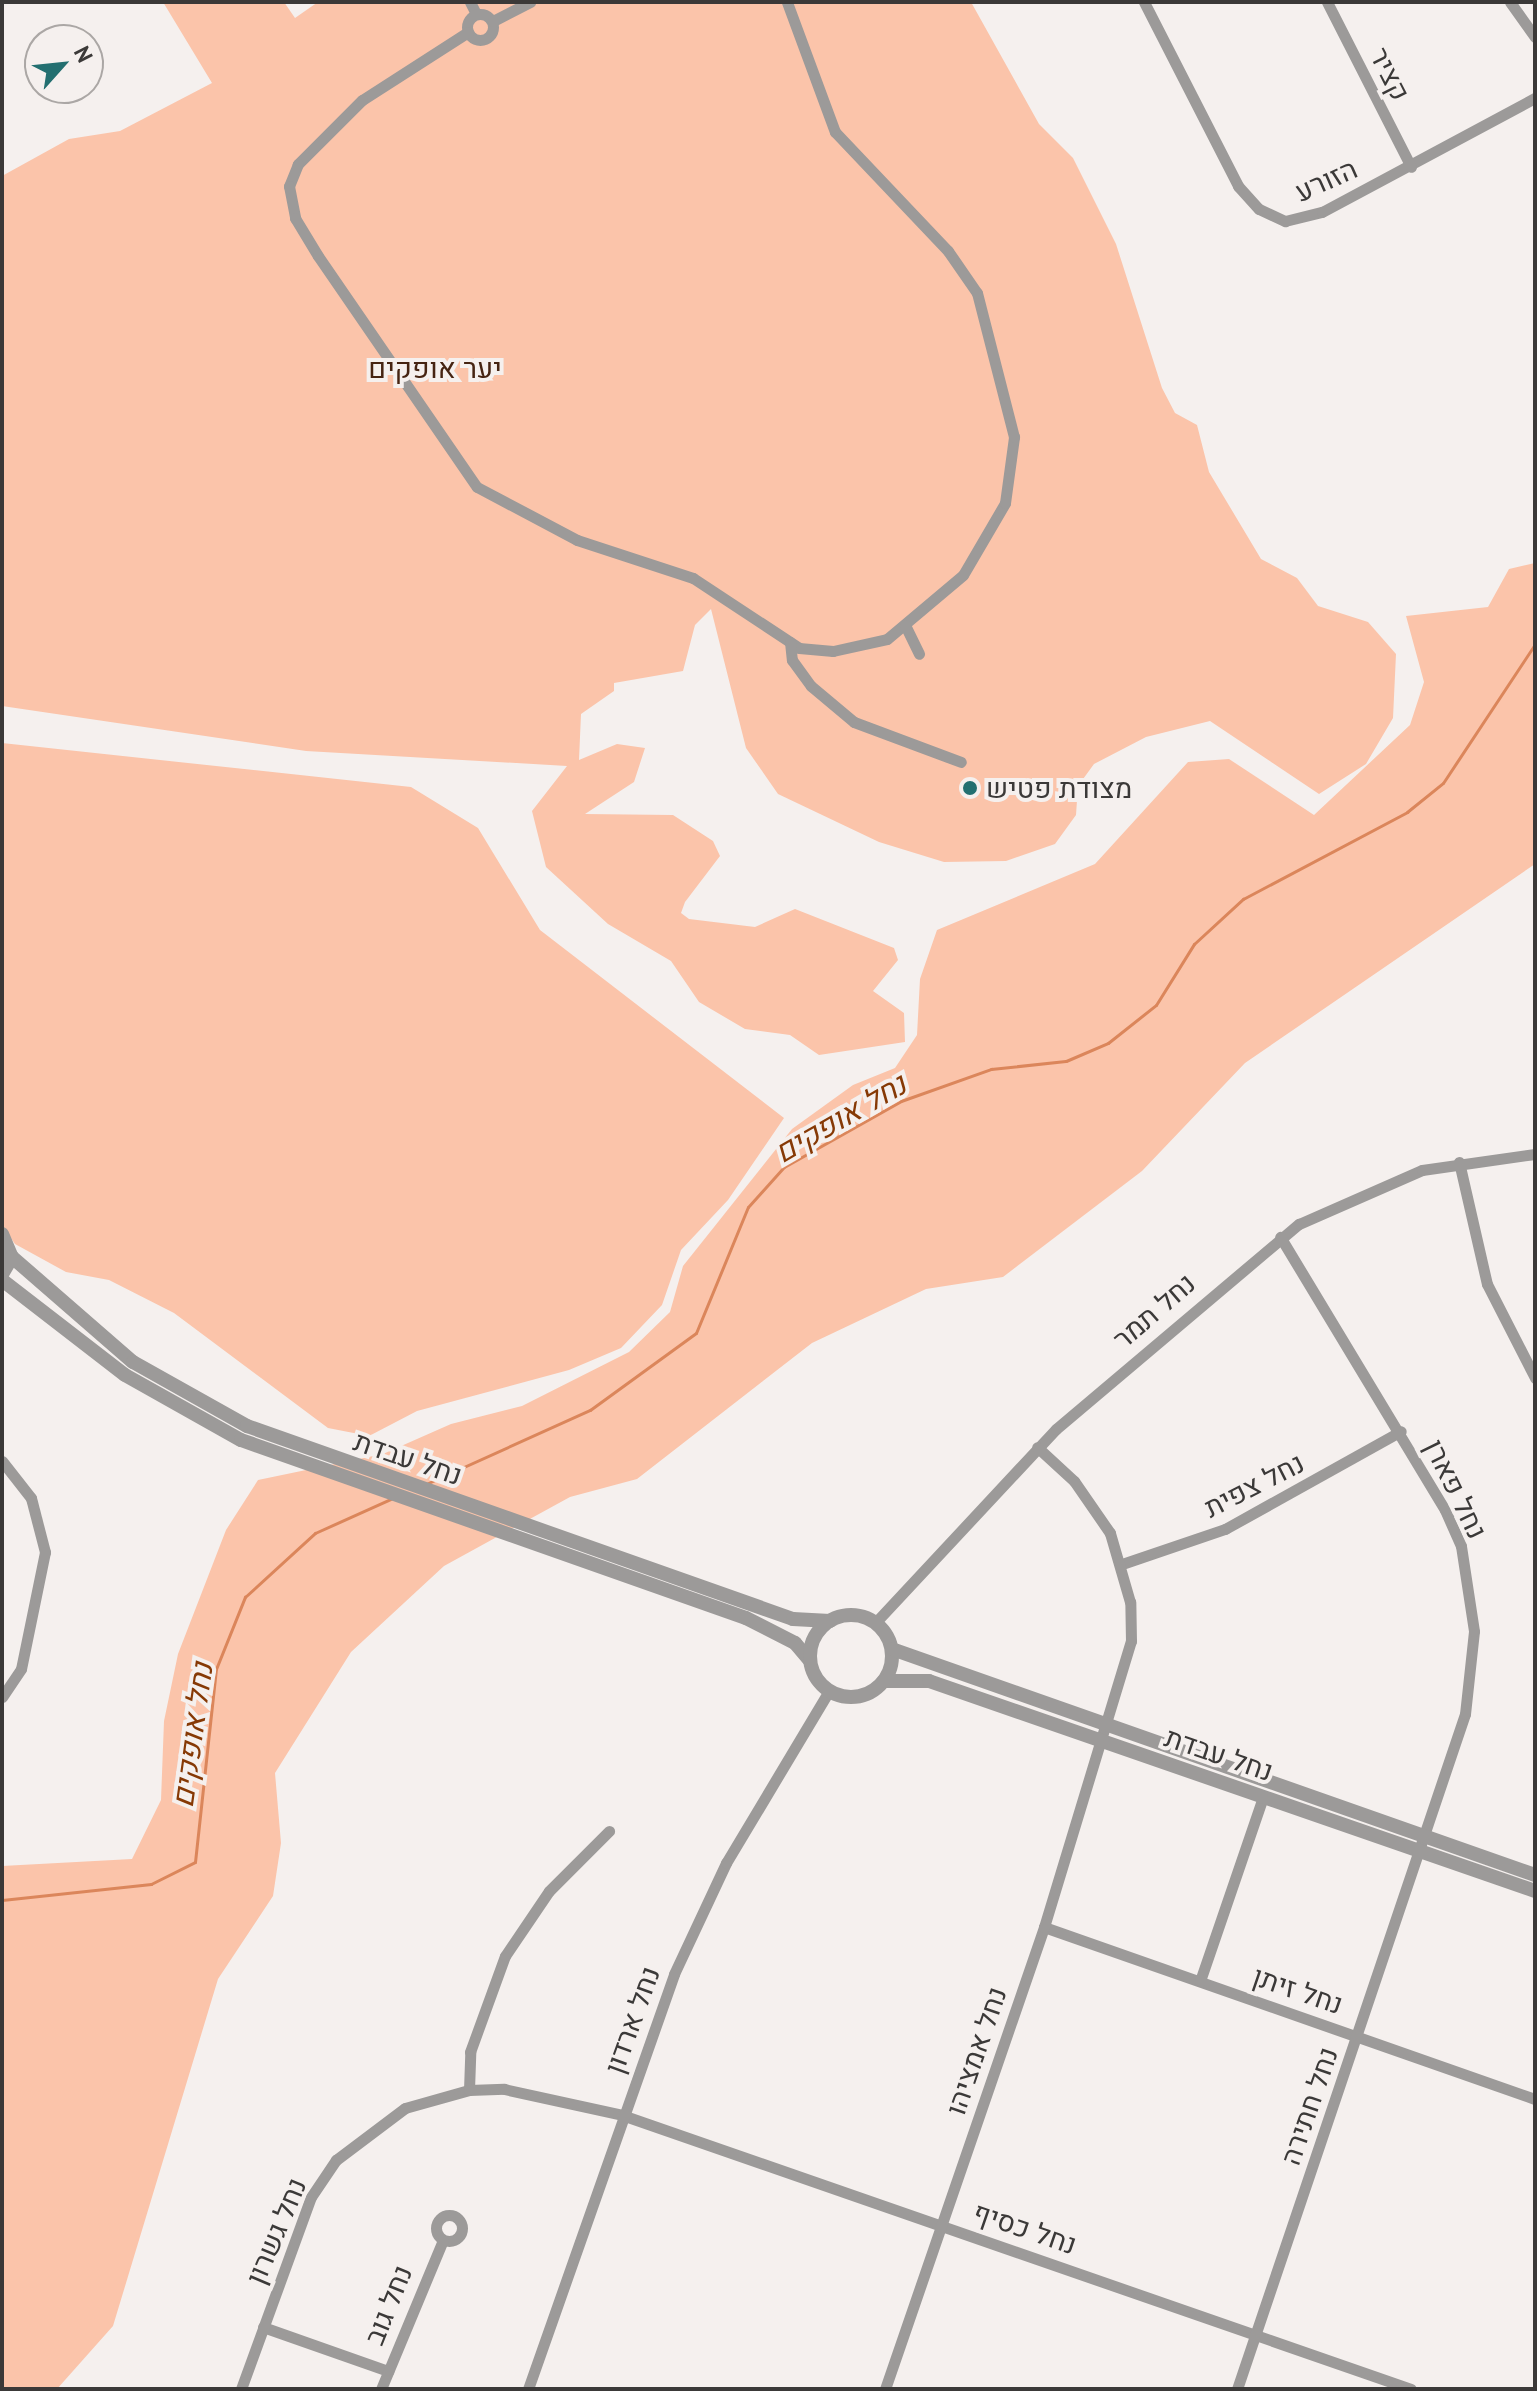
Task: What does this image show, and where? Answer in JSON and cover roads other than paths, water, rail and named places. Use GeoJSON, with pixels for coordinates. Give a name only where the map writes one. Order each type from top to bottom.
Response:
{"type":"FeatureCollection","features":[{"type":"Feature","properties":{"kind":"street"},"geometry":{"type":"LineString","coordinates":[[470,2],[476,14],[493,21]]}},
{"type":"Feature","properties":{"kind":"street"},"geometry":{"type":"LineString","coordinates":[[468,32],[488,38],[493,21],[530,2]]}},
{"type":"Feature","properties":{"kind":"street"},"geometry":{"type":"LineString","coordinates":[[476,14],[468,32],[335,121],[298,164],[289,186],[295,218],[413,403],[477,487],[577,540],[693,578],[790,642],[833,651],[879,642],[905,625],[981,552],[1005,503],[1014,437],[977,293],[948,251],[835,132],[787,2]]}},
{"type":"Feature","properties":{"kind":"street","name":"הזורע"},"geometry":{"type":"LineString","coordinates":[[1144,2],[1238,186],[1259,209],[1297,221],[1411,167],[1535,98]]}},
{"type":"Feature","properties":{"kind":"street","name":"קציר"},"geometry":{"type":"LineString","coordinates":[[1327,2],[1411,167]]}},
{"type":"Feature","properties":{"kind":"street"},"geometry":{"type":"LineString","coordinates":[[1510,2],[1535,37]]}},
{"type":"Feature","properties":{"kind":"street"},"geometry":{"type":"LineString","coordinates":[[905,625],[919,654]]}},
{"type":"Feature","properties":{"kind":"street"},"geometry":{"type":"LineString","coordinates":[[790,642],[792,660],[811,686],[854,722],[961,762]]}},
{"type":"Feature","properties":{"kind":"street","name":"נחל תמר"},"geometry":{"type":"LineString","coordinates":[[875,1623],[1037,1447],[1280,1237],[1339,1201],[1459,1162],[1535,1154]]}},
{"type":"Feature","properties":{"kind":"street"},"geometry":{"type":"LineString","coordinates":[[1459,1162],[1487,1284],[1535,1378]]}},
{"type":"Feature","properties":{"kind":"street"},"geometry":{"type":"LineString","coordinates":[[2,1234],[12,1257],[2,1277]]}},
{"type":"Feature","properties":{"kind":"street","name":"נחל פארן"},"geometry":{"type":"LineString","coordinates":[[1280,1237],[1401,1431],[1461,1546],[1474,1631],[1465,1714],[1422,1844]]}},
{"type":"Feature","properties":{"kind":"street","name":"נחל עבדת"},"geometry":{"type":"LineString","coordinates":[[12,1257],[133,1362],[259,1431],[793,1619],[830,1621]]}},
{"type":"Feature","properties":{"kind":"street","name":"נחל עבדת"},"geometry":{"type":"LineString","coordinates":[[2,1277],[136,1382],[262,1449],[773,1629],[810,1661]]}},
{"type":"Feature","properties":{"kind":"street","name":"נחל צפית"},"geometry":{"type":"LineString","coordinates":[[1122,1564],[1225,1529],[1401,1431]]}},
{"type":"Feature","properties":{"kind":"street","name":"נחל אמציהו"},"geometry":{"type":"LineString","coordinates":[[885,2389],[1044,1927],[1106,1735],[1131,1641],[1122,1564],[1093,1505],[1037,1447]]}},
{"type":"Feature","properties":{"kind":"street"},"geometry":{"type":"LineString","coordinates":[[2,1461],[31,1498],[45,1552],[21,1669],[3,1697]]}},
{"type":"Feature","properties":{"kind":"street"},"geometry":{"type":"LineString","coordinates":[[853,1615],[875,1623],[892,1649],[884,1681],[864,1695],[829,1691],[810,1661],[814,1638],[830,1621],[853,1615]]}},
{"type":"Feature","properties":{"kind":"street","name":"נחל עבדת"},"geometry":{"type":"LineString","coordinates":[[892,1649],[1263,1797],[1535,1875]]}},
{"type":"Feature","properties":{"kind":"street","name":"נחל עבדת"},"geometry":{"type":"LineString","coordinates":[[884,1681],[929,1681],[1106,1735],[1422,1844],[1535,1891]]}},
{"type":"Feature","properties":{"kind":"street","name":"נחל ארדון"},"geometry":{"type":"LineString","coordinates":[[528,2389],[674,1974],[726,1863],[829,1691]]}},
{"type":"Feature","properties":{"kind":"street"},"geometry":{"type":"LineString","coordinates":[[1200,1981],[1263,1797]]}},
{"type":"Feature","properties":{"kind":"street"},"geometry":{"type":"LineString","coordinates":[[469,2090],[477,2028],[505,1956],[549,1891],[609,1831]]}},
{"type":"Feature","properties":{"kind":"street","name":"נחל חתירה"},"geometry":{"type":"LineString","coordinates":[[1237,2389],[1422,1844]]}},
{"type":"Feature","properties":{"kind":"street","name":"נחל זיתן"},"geometry":{"type":"LineString","coordinates":[[1044,1927],[1535,2099]]}},
{"type":"Feature","properties":{"kind":"street","name":"נחל גשרון"},"geometry":{"type":"LineString","coordinates":[[241,2389],[311,2197],[336,2160],[405,2108],[469,2090],[533,2092],[622,2115]]}},
{"type":"Feature","properties":{"kind":"street","name":"נחל כסיף"},"geometry":{"type":"LineString","coordinates":[[622,2115],[1411,2389]]}},
{"type":"Feature","properties":{"kind":"street","name":"נחל גוב"},"geometry":{"type":"LineString","coordinates":[[381,2389],[443,2240]]}},
{"type":"Feature","properties":{"kind":"street"},"geometry":{"type":"LineString","coordinates":[[263,2327],[388,2371]]}},
{"type":"Feature","properties":{"kind":"waterway","name":"נחל אופקים"},"geometry":{"type":"LineString","coordinates":[[426,1484],[590,1410],[696,1333],[748,1207],[784,1167],[901,1101],[991,1069],[1066,1061],[1108,1043],[1156,1005],[1194,944],[1243,899],[1407,812],[1443,783],[1535,644]]}},
{"type":"Feature","properties":{"kind":"waterway","name":"נחל אופקים"},"geometry":{"type":"LineString","coordinates":[[2,1900],[151,1884],[195,1862],[216,1669],[245,1597],[315,1533],[393,1498]]}},
{"type":"Feature","properties":{"kind":"waterway","name":"נחל אופקים"},"geometry":{"type":"LineString","coordinates":[[2,2136],[2,2235]]}},
{"type":"Feature","properties":{"kind":"place","name":"מצודת פטיש"},"geometry":{"type":"Point","coordinates":[970,788]}},
{"type":"Feature","properties":{"kind":"park label","name":"יער אופקים"},"geometry":{"type":"Point","coordinates":[435,368]}}]}
